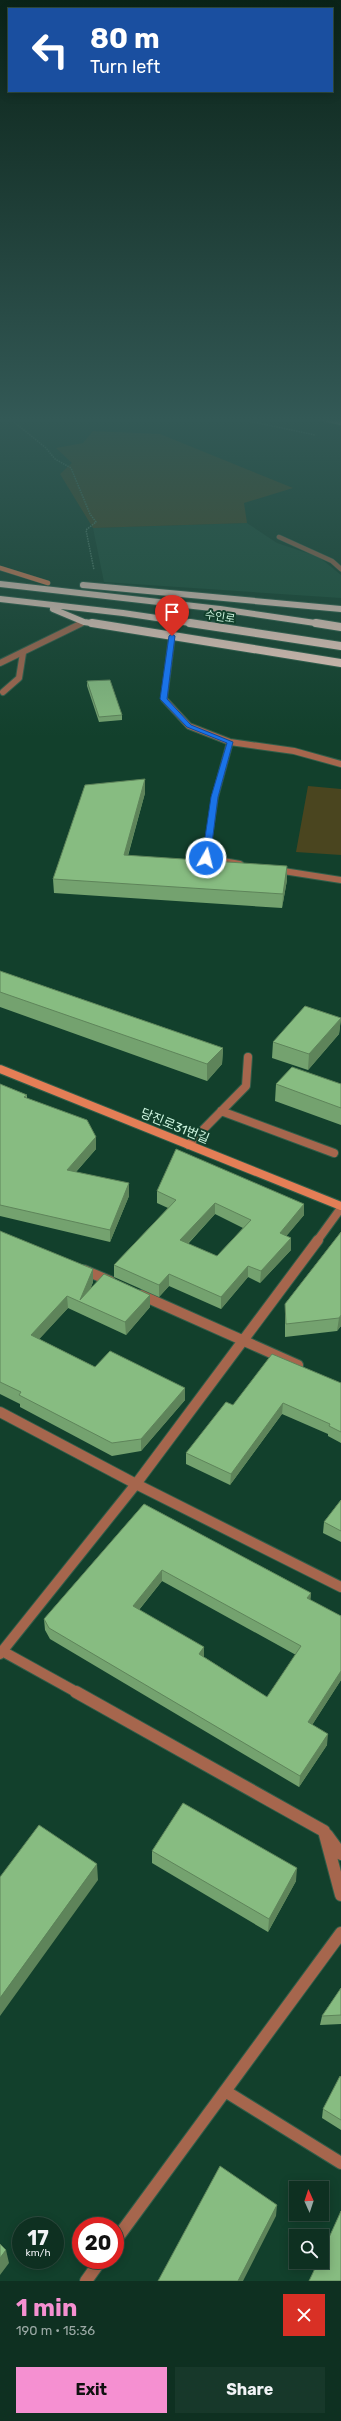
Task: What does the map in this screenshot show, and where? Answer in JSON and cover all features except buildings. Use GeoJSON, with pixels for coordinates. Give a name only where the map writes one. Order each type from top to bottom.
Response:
{"type":"FeatureCollection","features":[{"type":"Feature","properties":{"kind":"highway"},"geometry":{"type":"LineString","coordinates":[[0,580],[227,596],[341,609]]}},
{"type":"Feature","properties":{"kind":"highway","name":"수인로"},"geometry":{"type":"LineString","coordinates":[[0,584],[212,608],[341,627]]}},
{"type":"Feature","properties":{"kind":"highway","name":"수인로"},"geometry":{"type":"LineString","coordinates":[[0,599],[123,613],[341,646]]}},
{"type":"Feature","properties":{"kind":"highway"},"geometry":{"type":"LineString","coordinates":[[41,604],[84,622],[341,663]]}},
{"type":"Feature","properties":{"kind":"street"},"geometry":{"type":"LineString","coordinates":[[279,537],[332,561],[341,569]]}},
{"type":"Feature","properties":{"kind":"street"},"geometry":{"type":"LineString","coordinates":[[0,568],[48,583]]}},
{"type":"Feature","properties":{"kind":"street"},"geometry":{"type":"LineString","coordinates":[[0,663],[84,622]]}},
{"type":"Feature","properties":{"kind":"street"},"geometry":{"type":"LineString","coordinates":[[172,636],[164,699],[189,726],[230,742],[294,751],[341,764]]}},
{"type":"Feature","properties":{"kind":"street"},"geometry":{"type":"LineString","coordinates":[[3,692],[19,678],[23,653]]}},
{"type":"Feature","properties":{"kind":"street"},"geometry":{"type":"LineString","coordinates":[[230,742],[215,797],[206,858],[251,866]]}},
{"type":"Feature","properties":{"kind":"street"},"geometry":{"type":"LineString","coordinates":[[266,868],[341,880]]}},
{"type":"Feature","properties":{"kind":"street"},"geometry":{"type":"LineString","coordinates":[[188,1145],[246,1086],[248,1057]]}},
{"type":"Feature","properties":{"kind":"street","name":"당진로31번길"},"geometry":{"type":"LineString","coordinates":[[0,1069],[341,1207]]}},
{"type":"Feature","properties":{"kind":"street"},"geometry":{"type":"LineString","coordinates":[[221,1111],[334,1153]]}},
{"type":"Feature","properties":{"kind":"street"},"geometry":{"type":"LineString","coordinates":[[341,1207],[136,1484],[1,1653],[324,1831],[341,1854]]}},
{"type":"Feature","properties":{"kind":"street"},"geometry":{"type":"LineString","coordinates":[[78,1267],[121,1286]]}},
{"type":"Feature","properties":{"kind":"street"},"geometry":{"type":"LineString","coordinates":[[135,1292],[306,1368]]}},
{"type":"Feature","properties":{"kind":"street"},"geometry":{"type":"LineString","coordinates":[[0,1412],[136,1484],[341,1587]]}},
{"type":"Feature","properties":{"kind":"street"},"geometry":{"type":"LineString","coordinates":[[324,1831],[341,1895]]}},
{"type":"Feature","properties":{"kind":"street"},"geometry":{"type":"LineString","coordinates":[[124,2229],[341,1934]]}},
{"type":"Feature","properties":{"kind":"street"},"geometry":{"type":"LineString","coordinates":[[225,2091],[341,2162]]}},
{"type":"Feature","properties":{"kind":"street"},"geometry":{"type":"LineString","coordinates":[[86,2281],[95,2269]]}},
{"type":"Feature","properties":{"kind":"path"},"geometry":{"type":"LineString","coordinates":[[94,523],[86,530],[96,576]]}},
{"type":"Feature","properties":{"kind":"shaded area"},"geometry":{"type":"Polygon","coordinates":[[[90,523],[233,523],[93,528],[90,523]]]}},
{"type":"Feature","properties":{"kind":"shaded area"},"geometry":{"type":"Polygon","coordinates":[[[248,523],[277,543],[319,557],[341,575],[341,598],[104,582],[93,528],[248,523]]]}},
{"type":"Feature","properties":{"kind":"shaded area"},"geometry":{"type":"Polygon","coordinates":[[[308,786],[341,789],[341,855],[296,852],[308,786]]]}},
{"type":"Feature","properties":{"kind":"route"},"geometry":{"type":"LineString","coordinates":[[172,636],[164,699],[189,726],[230,742],[215,797],[206,858]]}}]}
